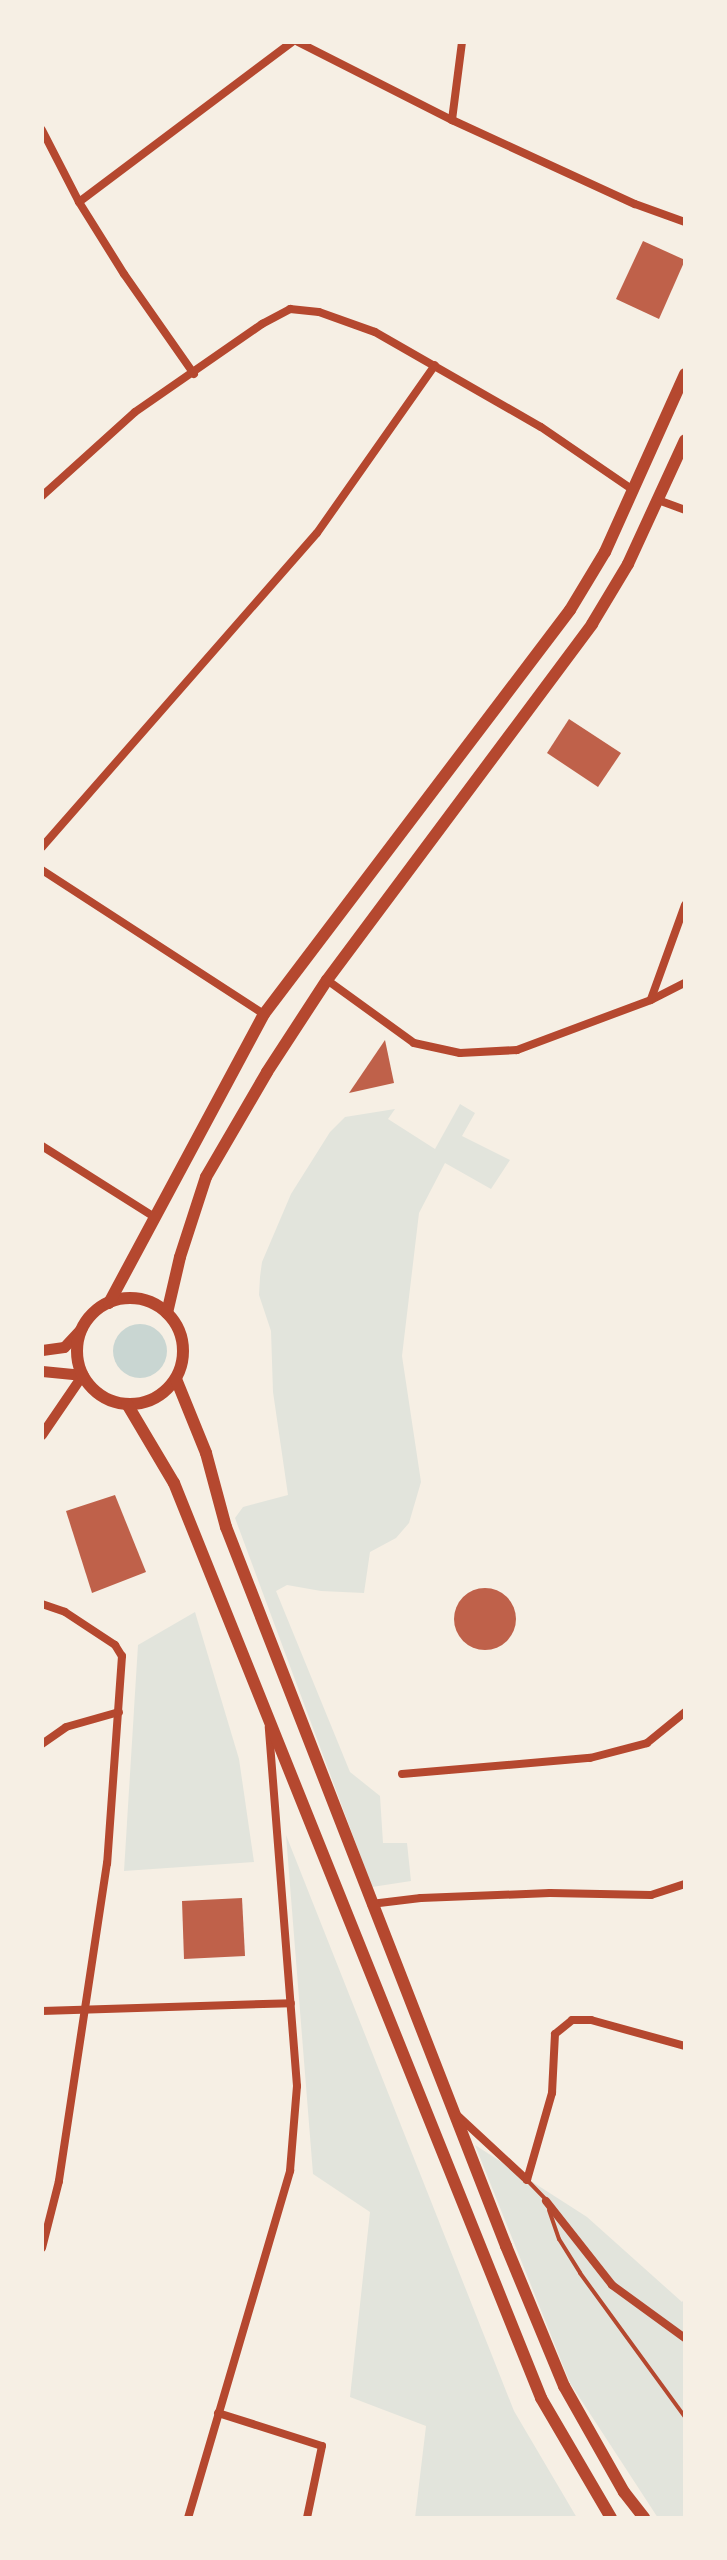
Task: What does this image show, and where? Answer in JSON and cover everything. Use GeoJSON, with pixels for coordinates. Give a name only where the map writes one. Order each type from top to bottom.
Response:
{"type":"FeatureCollection","features":[{"type":"Feature","properties":{"kind":"main road"},"geometry":{"type":"LineString","coordinates":[[109,1303],[264,1014],[570,610],[605,552],[685,374]]}},
{"type":"Feature","properties":{"kind":"main road"},"geometry":{"type":"LineString","coordinates":[[167,1313],[180,1257],[206,1177],[267,1072],[327,980],[592,624],[628,564],[685,440]]}},
{"type":"Feature","properties":{"kind":"main road"},"geometry":{"type":"LineString","coordinates":[[42,1350],[64,1347],[98,1309],[109,1303],[139,1299],[167,1313],[178,1327],[183,1344],[182,1362],[176,1379],[155,1398],[127,1404],[109,1400],[94,1390],[83,1375],[77,1352],[82,1328]]}},
{"type":"Feature","properties":{"kind":"main road"},"geometry":{"type":"LineString","coordinates":[[42,1371],[83,1375]]}},
{"type":"Feature","properties":{"kind":"main road"},"geometry":{"type":"LineString","coordinates":[[176,1379],[206,1453],[226,1527],[371,1904],[564,2386],[624,2492],[644,2518]]}},
{"type":"Feature","properties":{"kind":"main road"},"geometry":{"type":"LineString","coordinates":[[127,1404],[174,1483],[541,2398],[611,2518]]}},
{"type":"Feature","properties":{"kind":"street"},"geometry":{"type":"LineString","coordinates":[[79,202],[295,42],[452,120],[670,219],[685,222]]}},
{"type":"Feature","properties":{"kind":"street"},"geometry":{"type":"LineString","coordinates":[[452,120],[462,42]]}},
{"type":"Feature","properties":{"kind":"street"},"geometry":{"type":"LineString","coordinates":[[42,130],[79,202],[124,274],[194,374]]}},
{"type":"Feature","properties":{"kind":"street"},"geometry":{"type":"LineString","coordinates":[[670,219],[685,231]]}},
{"type":"Feature","properties":{"kind":"street"},"geometry":{"type":"LineString","coordinates":[[42,496],[135,412],[262,324],[290,309],[319,312],[375,332],[541,427],[633,490]]}},
{"type":"Feature","properties":{"kind":"street"},"geometry":{"type":"LineString","coordinates":[[42,847],[317,533],[435,365]]}},
{"type":"Feature","properties":{"kind":"street"},"geometry":{"type":"LineString","coordinates":[[658,500],[685,510]]}},
{"type":"Feature","properties":{"kind":"street"},"geometry":{"type":"LineString","coordinates":[[42,870],[264,1014]]}},
{"type":"Feature","properties":{"kind":"street"},"geometry":{"type":"LineString","coordinates":[[651,1000],[685,905]]}},
{"type":"Feature","properties":{"kind":"street"},"geometry":{"type":"LineString","coordinates":[[327,980],[414,1043],[460,1053],[517,1050],[651,1000],[685,983]]}},
{"type":"Feature","properties":{"kind":"street"},"geometry":{"type":"LineString","coordinates":[[42,1146],[156,1218]]}},
{"type":"Feature","properties":{"kind":"street"},"geometry":{"type":"LineString","coordinates":[[42,1435],[83,1375]]}},
{"type":"Feature","properties":{"kind":"street"},"geometry":{"type":"LineString","coordinates":[[42,1604],[65,1612],[115,1645],[122,1656],[107,1863],[59,2181],[42,2248]]}},
{"type":"Feature","properties":{"kind":"street"},"geometry":{"type":"LineString","coordinates":[[42,1744],[66,1727],[119,1712]]}},
{"type":"Feature","properties":{"kind":"street"},"geometry":{"type":"LineString","coordinates":[[402,1774],[590,1758],[647,1743],[685,1712]]}},
{"type":"Feature","properties":{"kind":"street"},"geometry":{"type":"LineString","coordinates":[[188,2518],[290,2171],[297,2086],[268,1719]]}},
{"type":"Feature","properties":{"kind":"street"},"geometry":{"type":"LineString","coordinates":[[371,1904],[421,1898],[550,1893],[651,1895],[685,1884]]}},
{"type":"Feature","properties":{"kind":"street"},"geometry":{"type":"LineString","coordinates":[[42,2011],[291,2003]]}},
{"type":"Feature","properties":{"kind":"street"},"geometry":{"type":"LineString","coordinates":[[454,2113],[527,2180],[552,2093],[555,2034],[572,2020],[591,2020],[685,2046]]}},
{"type":"Feature","properties":{"kind":"street"},"geometry":{"type":"LineString","coordinates":[[546,2201],[612,2285],[685,2338]]}},
{"type":"Feature","properties":{"kind":"street"},"geometry":{"type":"LineString","coordinates":[[218,2413],[322,2446],[307,2518]]}},
{"type":"Feature","properties":{"kind":"lane"},"geometry":{"type":"LineString","coordinates":[[527,2180],[546,2201],[559,2239],[580,2273],[685,2417]]}},
{"type":"Feature","properties":{"kind":"shaded area"},"geometry":{"type":"Polygon","coordinates":[[[460,1104],[475,1113],[462,1136],[510,1160],[491,1189],[445,1163],[419,1213],[402,1356],[421,1482],[409,1523],[396,1538],[370,1552],[364,1593],[321,1591],[287,1585],[276,1591],[350,1772],[380,1796],[383,1843],[407,1843],[411,1881],[372,1887],[235,1518],[243,1507],[288,1495],[273,1392],[271,1331],[259,1295],[260,1277],[262,1262],[291,1194],[330,1132],[345,1117],[395,1109],[388,1119],[435,1149],[460,1104]]]}},
{"type":"Feature","properties":{"kind":"shaded area"},"geometry":{"type":"Polygon","coordinates":[[[140,1324],[159,1332],[167,1351],[159,1370],[140,1378],[121,1370],[113,1351],[121,1332],[140,1324]]]}},
{"type":"Feature","properties":{"kind":"shaded area"},"geometry":{"type":"Polygon","coordinates":[[[195,1612],[239,1759],[254,1862],[124,1871],[138,1645],[195,1612]]]}},
{"type":"Feature","properties":{"kind":"shaded area"},"geometry":{"type":"Polygon","coordinates":[[[286,1835],[514,2411],[577,2518],[415,2518],[426,2426],[350,2397],[370,2212],[313,2174],[286,1835]]]}},
{"type":"Feature","properties":{"kind":"shaded area"},"geometry":{"type":"Polygon","coordinates":[[[475,2145],[587,2217],[682,2302],[685,2298],[685,2518],[658,2518],[570,2383],[475,2145]]]}},
{"type":"Feature","properties":{"kind":"building"},"geometry":{"type":"Polygon","coordinates":[[[643,241],[685,260],[659,319],[616,299],[643,241]]]}},
{"type":"Feature","properties":{"kind":"building"},"geometry":{"type":"Polygon","coordinates":[[[569,719],[621,753],[598,787],[547,753],[569,719]]]}},
{"type":"Feature","properties":{"kind":"building"},"geometry":{"type":"Polygon","coordinates":[[[385,1040],[394,1083],[349,1093],[385,1040]]]}},
{"type":"Feature","properties":{"kind":"building"},"geometry":{"type":"Polygon","coordinates":[[[115,1495],[146,1572],[92,1593],[66,1511],[115,1495]]]}},
{"type":"Feature","properties":{"kind":"building"},"geometry":{"type":"Polygon","coordinates":[[[485,1588],[497,1590],[507,1597],[514,1607],[514,1631],[507,1641],[497,1648],[485,1650],[473,1648],[463,1641],[456,1631],[454,1619],[456,1607],[463,1597],[473,1590],[485,1588]]]}},
{"type":"Feature","properties":{"kind":"building"},"geometry":{"type":"Polygon","coordinates":[[[242,1898],[245,1956],[184,1959],[182,1901],[242,1898]]]}}]}
